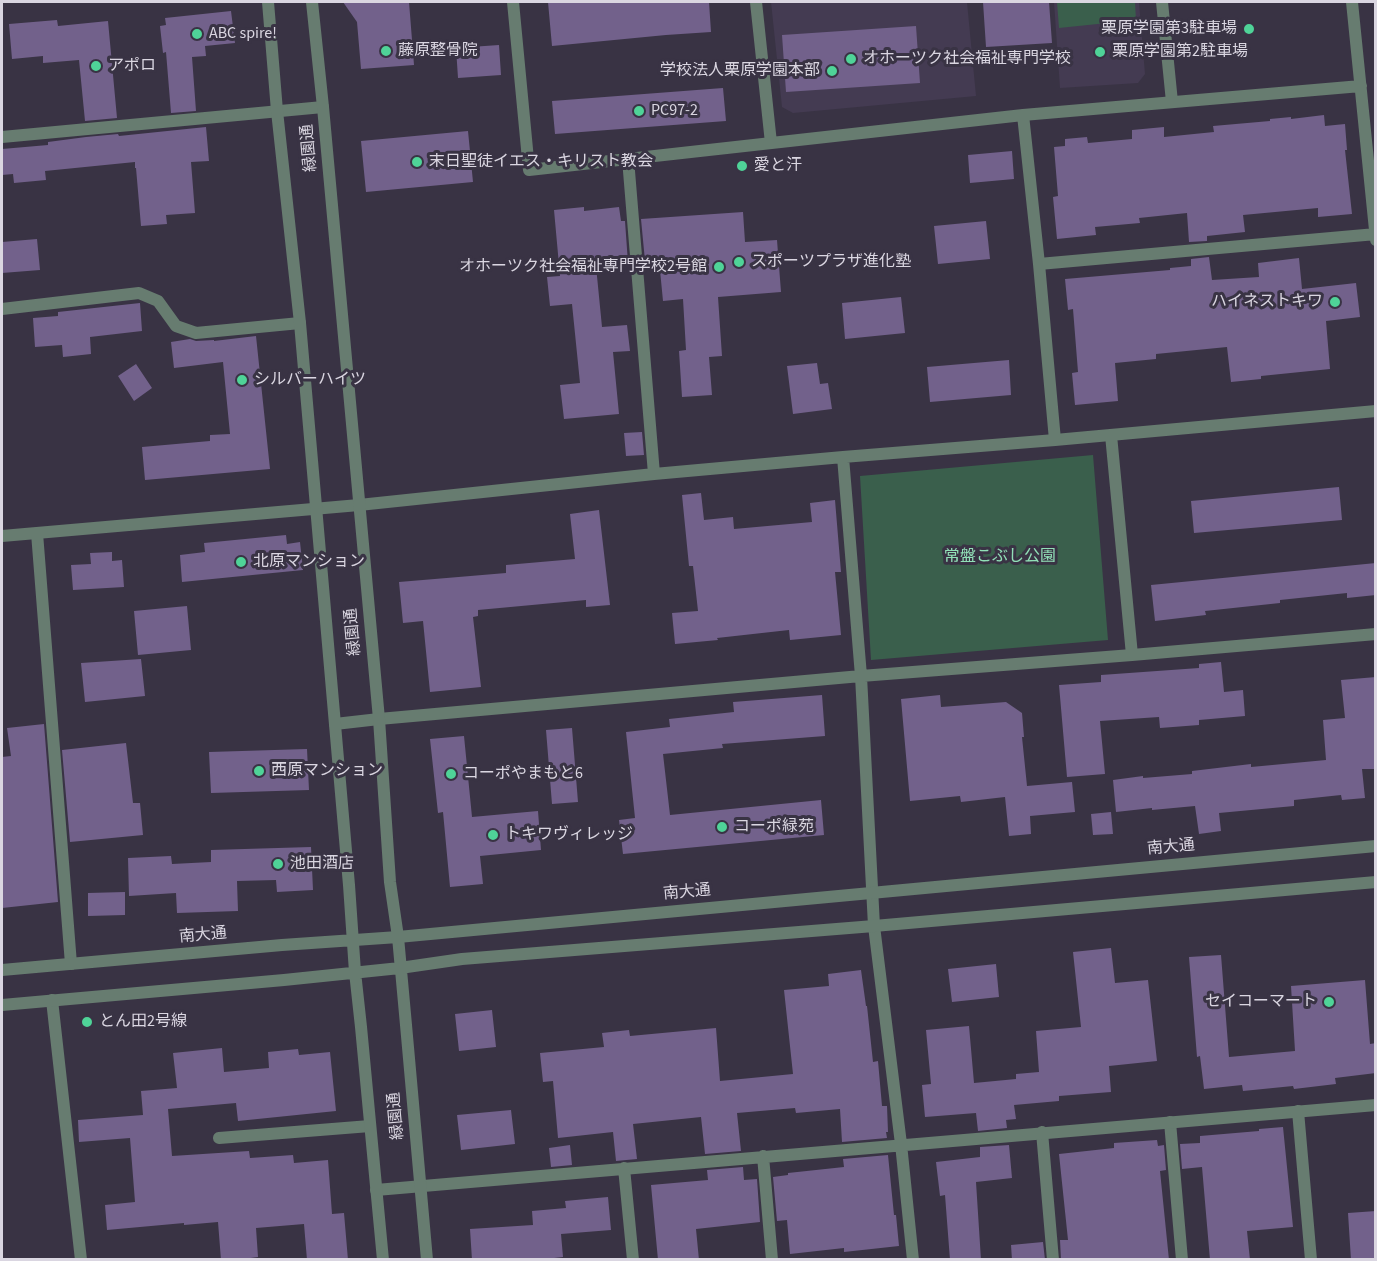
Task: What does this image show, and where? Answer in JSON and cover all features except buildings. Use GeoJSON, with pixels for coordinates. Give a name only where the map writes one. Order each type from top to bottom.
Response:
{"type":"FeatureCollection","features":[{"type":"Feature","properties":{"kind":"street","name":"緑園通"},"geometry":{"type":"LineString","coordinates":[[268,2],[277,111],[300,323],[355,972],[383,1260]]}},
{"type":"Feature","properties":{"kind":"street","name":"緑園通"},"geometry":{"type":"LineString","coordinates":[[312,2],[379,718],[390,882],[398,937],[427,1260]]}},
{"type":"Feature","properties":{"kind":"street"},"geometry":{"type":"LineString","coordinates":[[513,2],[529,170],[1023,115],[1361,86]]}},
{"type":"Feature","properties":{"kind":"street"},"geometry":{"type":"LineString","coordinates":[[756,2],[771,143]]}},
{"type":"Feature","properties":{"kind":"street"},"geometry":{"type":"LineString","coordinates":[[1162,2],[1172,102]]}},
{"type":"Feature","properties":{"kind":"street"},"geometry":{"type":"LineString","coordinates":[[1352,2],[1376,240]]}},
{"type":"Feature","properties":{"kind":"street"},"geometry":{"type":"LineString","coordinates":[[2,137],[323,107]]}},
{"type":"Feature","properties":{"kind":"street"},"geometry":{"type":"LineString","coordinates":[[1023,115],[1055,440]]}},
{"type":"Feature","properties":{"kind":"street"},"geometry":{"type":"LineString","coordinates":[[628,159],[654,474]]}},
{"type":"Feature","properties":{"kind":"street"},"geometry":{"type":"LineString","coordinates":[[1039,264],[1375,234]]}},
{"type":"Feature","properties":{"kind":"street"},"geometry":{"type":"LineString","coordinates":[[2,309],[139,293],[158,301],[176,326],[196,333],[300,323]]}},
{"type":"Feature","properties":{"kind":"street"},"geometry":{"type":"LineString","coordinates":[[2,536],[359,505],[654,474],[1376,411]]}},
{"type":"Feature","properties":{"kind":"street"},"geometry":{"type":"LineString","coordinates":[[1111,435],[1132,655]]}},
{"type":"Feature","properties":{"kind":"street"},"geometry":{"type":"LineString","coordinates":[[843,457],[861,676],[871,892],[913,1260]]}},
{"type":"Feature","properties":{"kind":"street"},"geometry":{"type":"LineString","coordinates":[[37,533],[71,964]]}},
{"type":"Feature","properties":{"kind":"street"},"geometry":{"type":"LineString","coordinates":[[334,724],[379,718],[861,676],[1376,634]]}},
{"type":"Feature","properties":{"kind":"street","name":"南大通"},"geometry":{"type":"LineString","coordinates":[[2,970],[398,937],[1376,846]]}},
{"type":"Feature","properties":{"kind":"street"},"geometry":{"type":"LineString","coordinates":[[2,1005],[284,980],[474,958],[1376,882]]}},
{"type":"Feature","properties":{"kind":"street"},"geometry":{"type":"LineString","coordinates":[[52,1000],[81,1260]]}},
{"type":"Feature","properties":{"kind":"street"},"geometry":{"type":"LineString","coordinates":[[376,1190],[1376,1105]]}},
{"type":"Feature","properties":{"kind":"street"},"geometry":{"type":"LineString","coordinates":[[1298,1111],[1311,1260]]}},
{"type":"Feature","properties":{"kind":"street"},"geometry":{"type":"LineString","coordinates":[[1170,1122],[1182,1260]]}},
{"type":"Feature","properties":{"kind":"street"},"geometry":{"type":"LineString","coordinates":[[219,1138],[370,1125]]}},
{"type":"Feature","properties":{"kind":"street"},"geometry":{"type":"LineString","coordinates":[[1041,1132],[1053,1260]]}},
{"type":"Feature","properties":{"kind":"street"},"geometry":{"type":"LineString","coordinates":[[763,1156],[772,1260]]}},
{"type":"Feature","properties":{"kind":"street"},"geometry":{"type":"LineString","coordinates":[[624,1168],[633,1260]]}},
{"type":"Feature","properties":{"kind":"shaded area"},"geometry":{"type":"Polygon","coordinates":[[[771,2],[967,2],[976,96],[793,113],[782,107],[771,2]]]}},
{"type":"Feature","properties":{"kind":"shaded area","name":"栗原学園第2駐車場"},"geometry":{"type":"Polygon","coordinates":[[[1054,2],[1139,2],[1145,74],[1138,83],[1060,88],[1054,2]]]}},
{"type":"Feature","properties":{"kind":"green space"},"geometry":{"type":"Polygon","coordinates":[[[1057,2],[1135,2],[1136,20],[1059,28],[1057,2]]]}},
{"type":"Feature","properties":{"kind":"green space","name":"常盤こぶし公園"},"geometry":{"type":"Polygon","coordinates":[[[1093,455],[1108,640],[871,660],[860,476],[1093,455]]]}},
{"type":"Feature","properties":{"kind":"place","name":"栗原学園第3駐車場"},"geometry":{"type":"Point","coordinates":[1249,29]}},
{"type":"Feature","properties":{"kind":"place","name":"ABC spire!"},"geometry":{"type":"Point","coordinates":[197,34]}},
{"type":"Feature","properties":{"kind":"place","name":"藤原整骨院"},"geometry":{"type":"Point","coordinates":[386,51]}},
{"type":"Feature","properties":{"kind":"place","name":"栗原学園第2駐車場"},"geometry":{"type":"Point","coordinates":[1100,52]}},
{"type":"Feature","properties":{"kind":"place","name":"オホーツク社会福祉専門学校"},"geometry":{"type":"Point","coordinates":[851,59]}},
{"type":"Feature","properties":{"kind":"place","name":"アポロ"},"geometry":{"type":"Point","coordinates":[96,66]}},
{"type":"Feature","properties":{"kind":"place","name":"学校法人栗原学園本部"},"geometry":{"type":"Point","coordinates":[832,71]}},
{"type":"Feature","properties":{"kind":"place","name":"PC97-2"},"geometry":{"type":"Point","coordinates":[639,111]}},
{"type":"Feature","properties":{"kind":"place","name":"末日聖徒イエス・キリスト教会"},"geometry":{"type":"Point","coordinates":[417,162]}},
{"type":"Feature","properties":{"kind":"place","name":"愛と汗"},"geometry":{"type":"Point","coordinates":[742,166]}},
{"type":"Feature","properties":{"kind":"place","name":"スポーツプラザ進化塾"},"geometry":{"type":"Point","coordinates":[739,262]}},
{"type":"Feature","properties":{"kind":"place","name":"オホーツク社会福祉専門学校2号館"},"geometry":{"type":"Point","coordinates":[719,267]}},
{"type":"Feature","properties":{"kind":"place","name":"ハイネストキワ"},"geometry":{"type":"Point","coordinates":[1335,302]}},
{"type":"Feature","properties":{"kind":"place","name":"シルバーハイツ"},"geometry":{"type":"Point","coordinates":[242,380]}},
{"type":"Feature","properties":{"kind":"place","name":"北原マンション"},"geometry":{"type":"Point","coordinates":[241,562]}},
{"type":"Feature","properties":{"kind":"place","name":"西原マンション"},"geometry":{"type":"Point","coordinates":[259,771]}},
{"type":"Feature","properties":{"kind":"place","name":"コーポやまもと6"},"geometry":{"type":"Point","coordinates":[451,774]}},
{"type":"Feature","properties":{"kind":"place","name":"コーポ緑苑"},"geometry":{"type":"Point","coordinates":[722,827]}},
{"type":"Feature","properties":{"kind":"place","name":"トキワヴィレッジ"},"geometry":{"type":"Point","coordinates":[493,835]}},
{"type":"Feature","properties":{"kind":"place","name":"池田酒店"},"geometry":{"type":"Point","coordinates":[278,864]}},
{"type":"Feature","properties":{"kind":"place","name":"セイコーマート"},"geometry":{"type":"Point","coordinates":[1329,1002]}},
{"type":"Feature","properties":{"kind":"place","name":"とん田2号線"},"geometry":{"type":"Point","coordinates":[87,1022]}}]}
